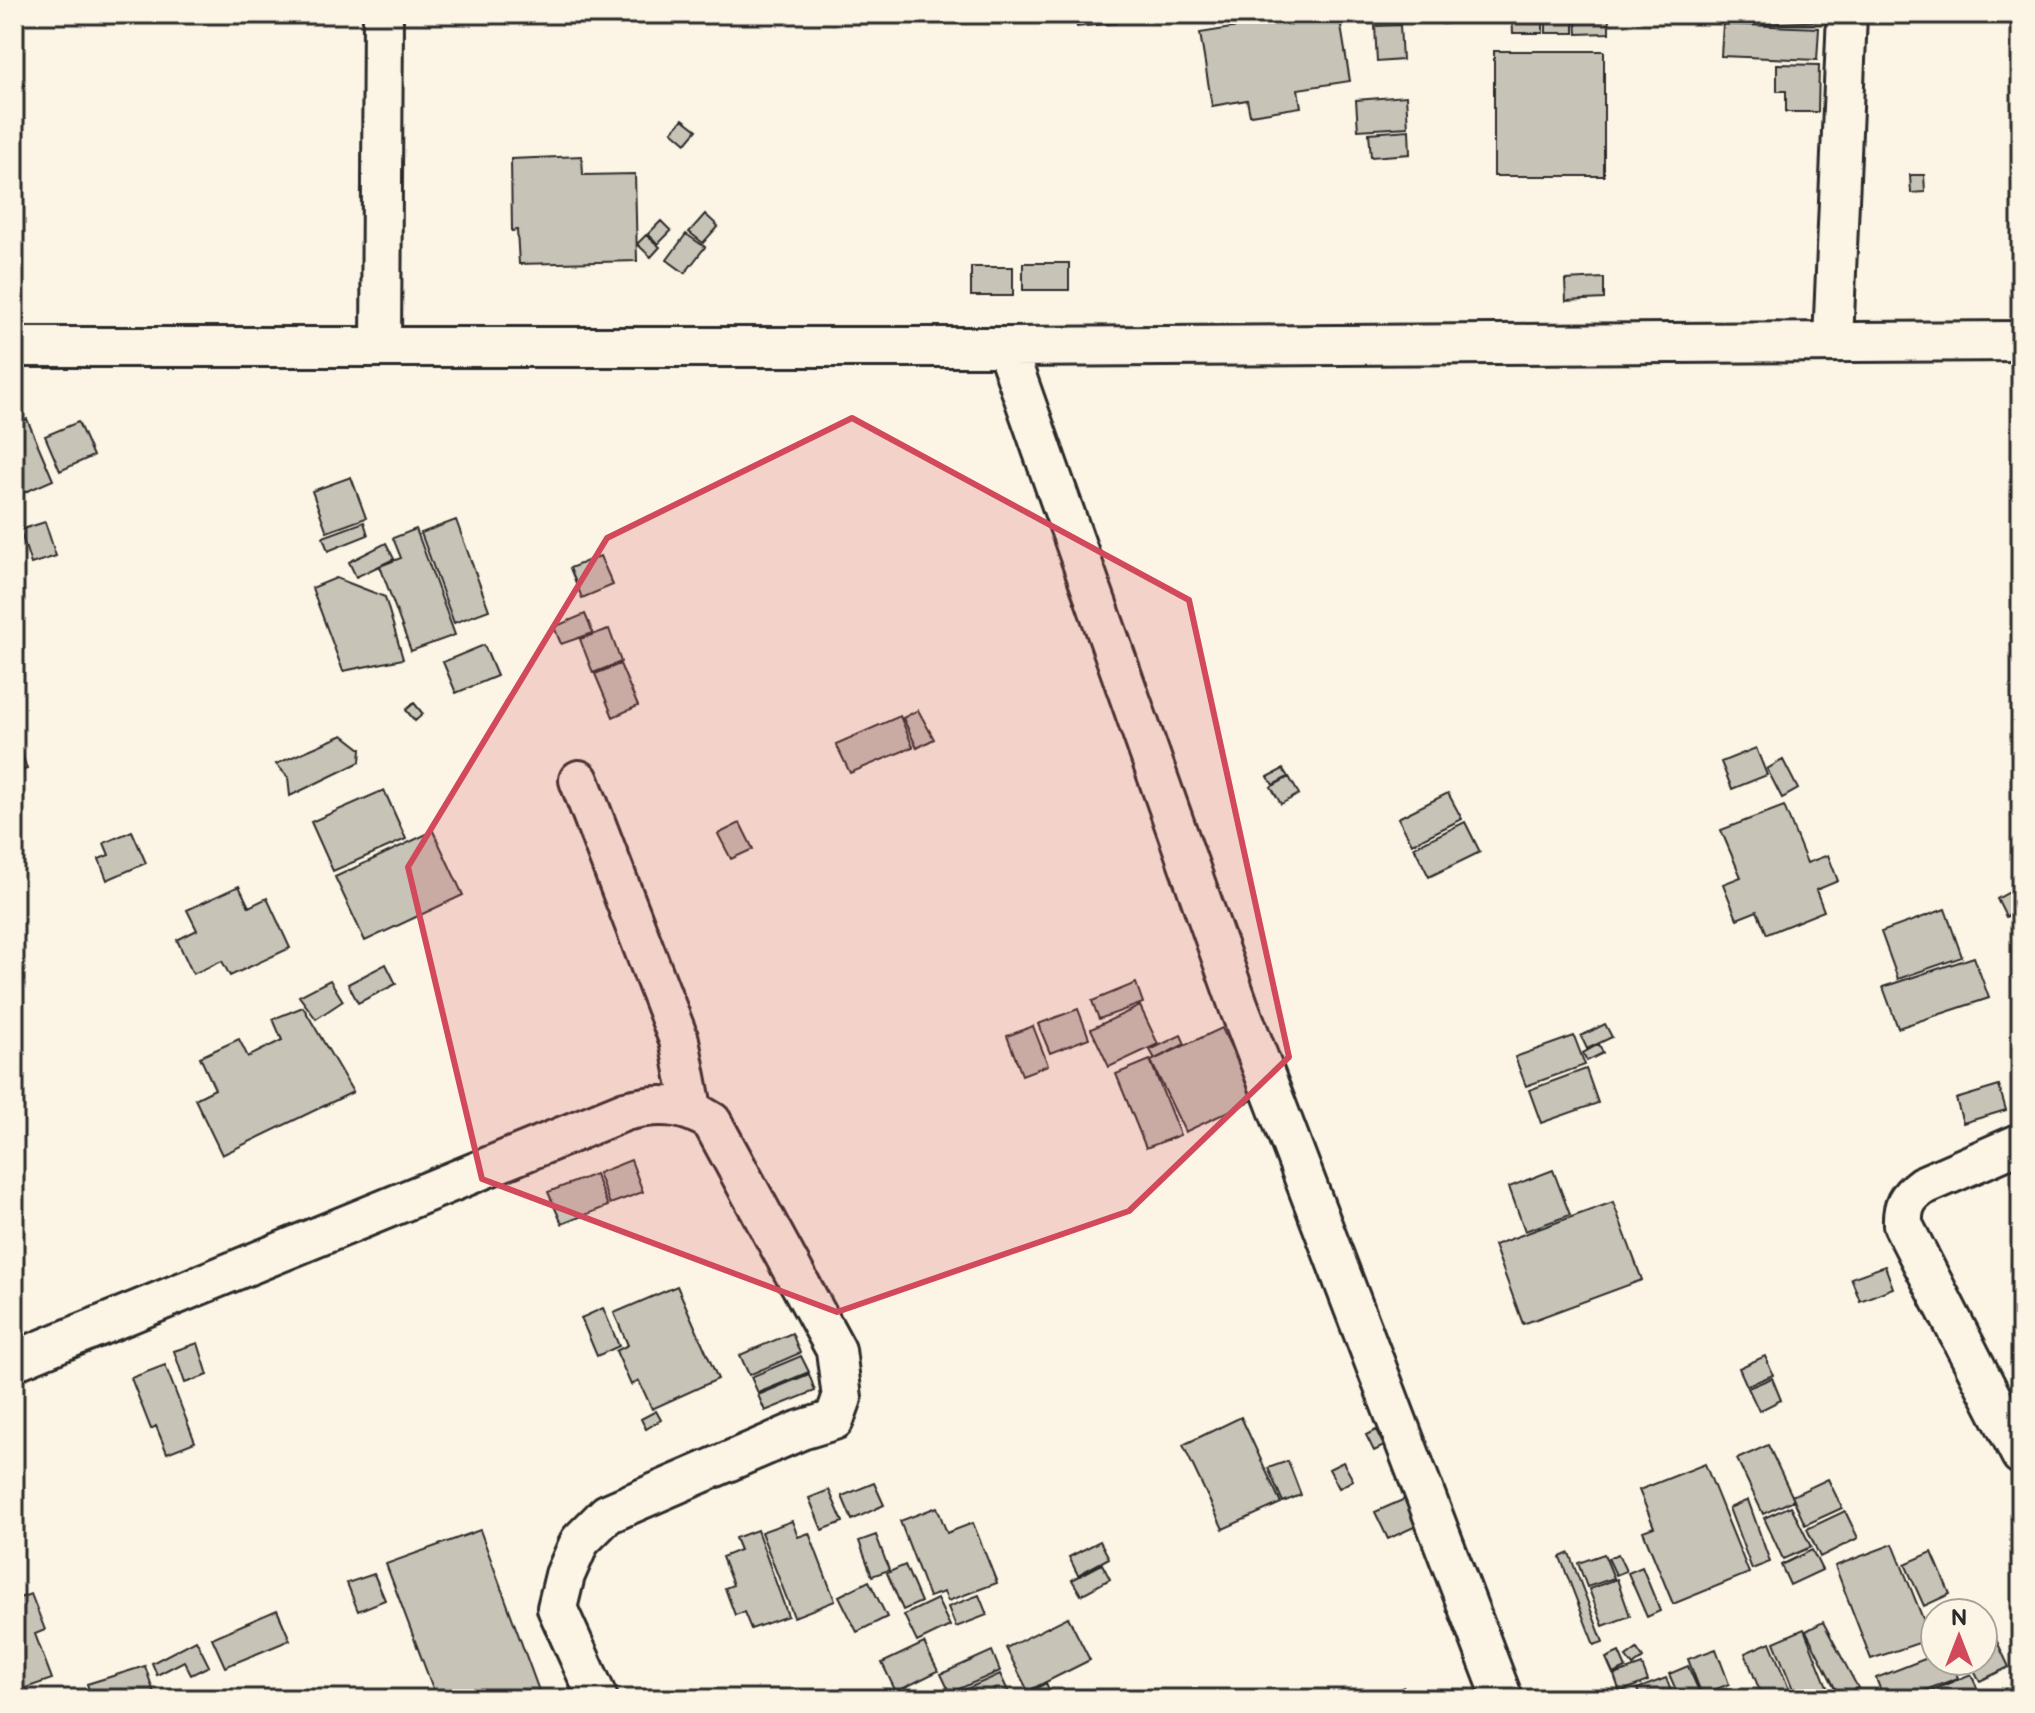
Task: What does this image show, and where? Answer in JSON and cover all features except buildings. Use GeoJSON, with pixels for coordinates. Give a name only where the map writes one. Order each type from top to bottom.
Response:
{"type":"FeatureCollection","features":[{"type":"Feature","properties":{"kind":"street"},"geometry":{"type":"LineString","coordinates":[[381,347],[383,14]]}},
{"type":"Feature","properties":{"kind":"street"},"geometry":{"type":"LineString","coordinates":[[1833,342],[1847,14]]}},
{"type":"Feature","properties":{"kind":"street"},"geometry":{"type":"LineString","coordinates":[[14,347],[1006,347],[2021,341]]}},
{"type":"Feature","properties":{"kind":"street"},"geometry":{"type":"LineString","coordinates":[[1006,347],[1239,1007],[1503,1699]]}},
{"type":"Feature","properties":{"kind":"street"},"geometry":{"type":"LineString","coordinates":[[579,780],[679,1040],[692,1108]]}},
{"type":"Feature","properties":{"kind":"street"},"geometry":{"type":"LineString","coordinates":[[14,1361],[625,1111],[651,1104],[692,1108],[712,1122],[836,1350],[842,1398],[834,1420],[607,1514],[580,1541],[565,1575],[557,1608],[598,1699]]}},
{"type":"Feature","properties":{"kind":"street"},"geometry":{"type":"LineString","coordinates":[[2021,1143],[1922,1186],[1911,1194],[1902,1214],[1903,1225],[2021,1455]]}},
{"type":"Feature","properties":{"kind":"highlighted area"},"geometry":{"type":"Polygon","coordinates":[[[852,418],[1189,600],[1289,1057],[1129,1211],[837,1312],[482,1179],[408,867],[607,538],[852,418]]]}}]}
